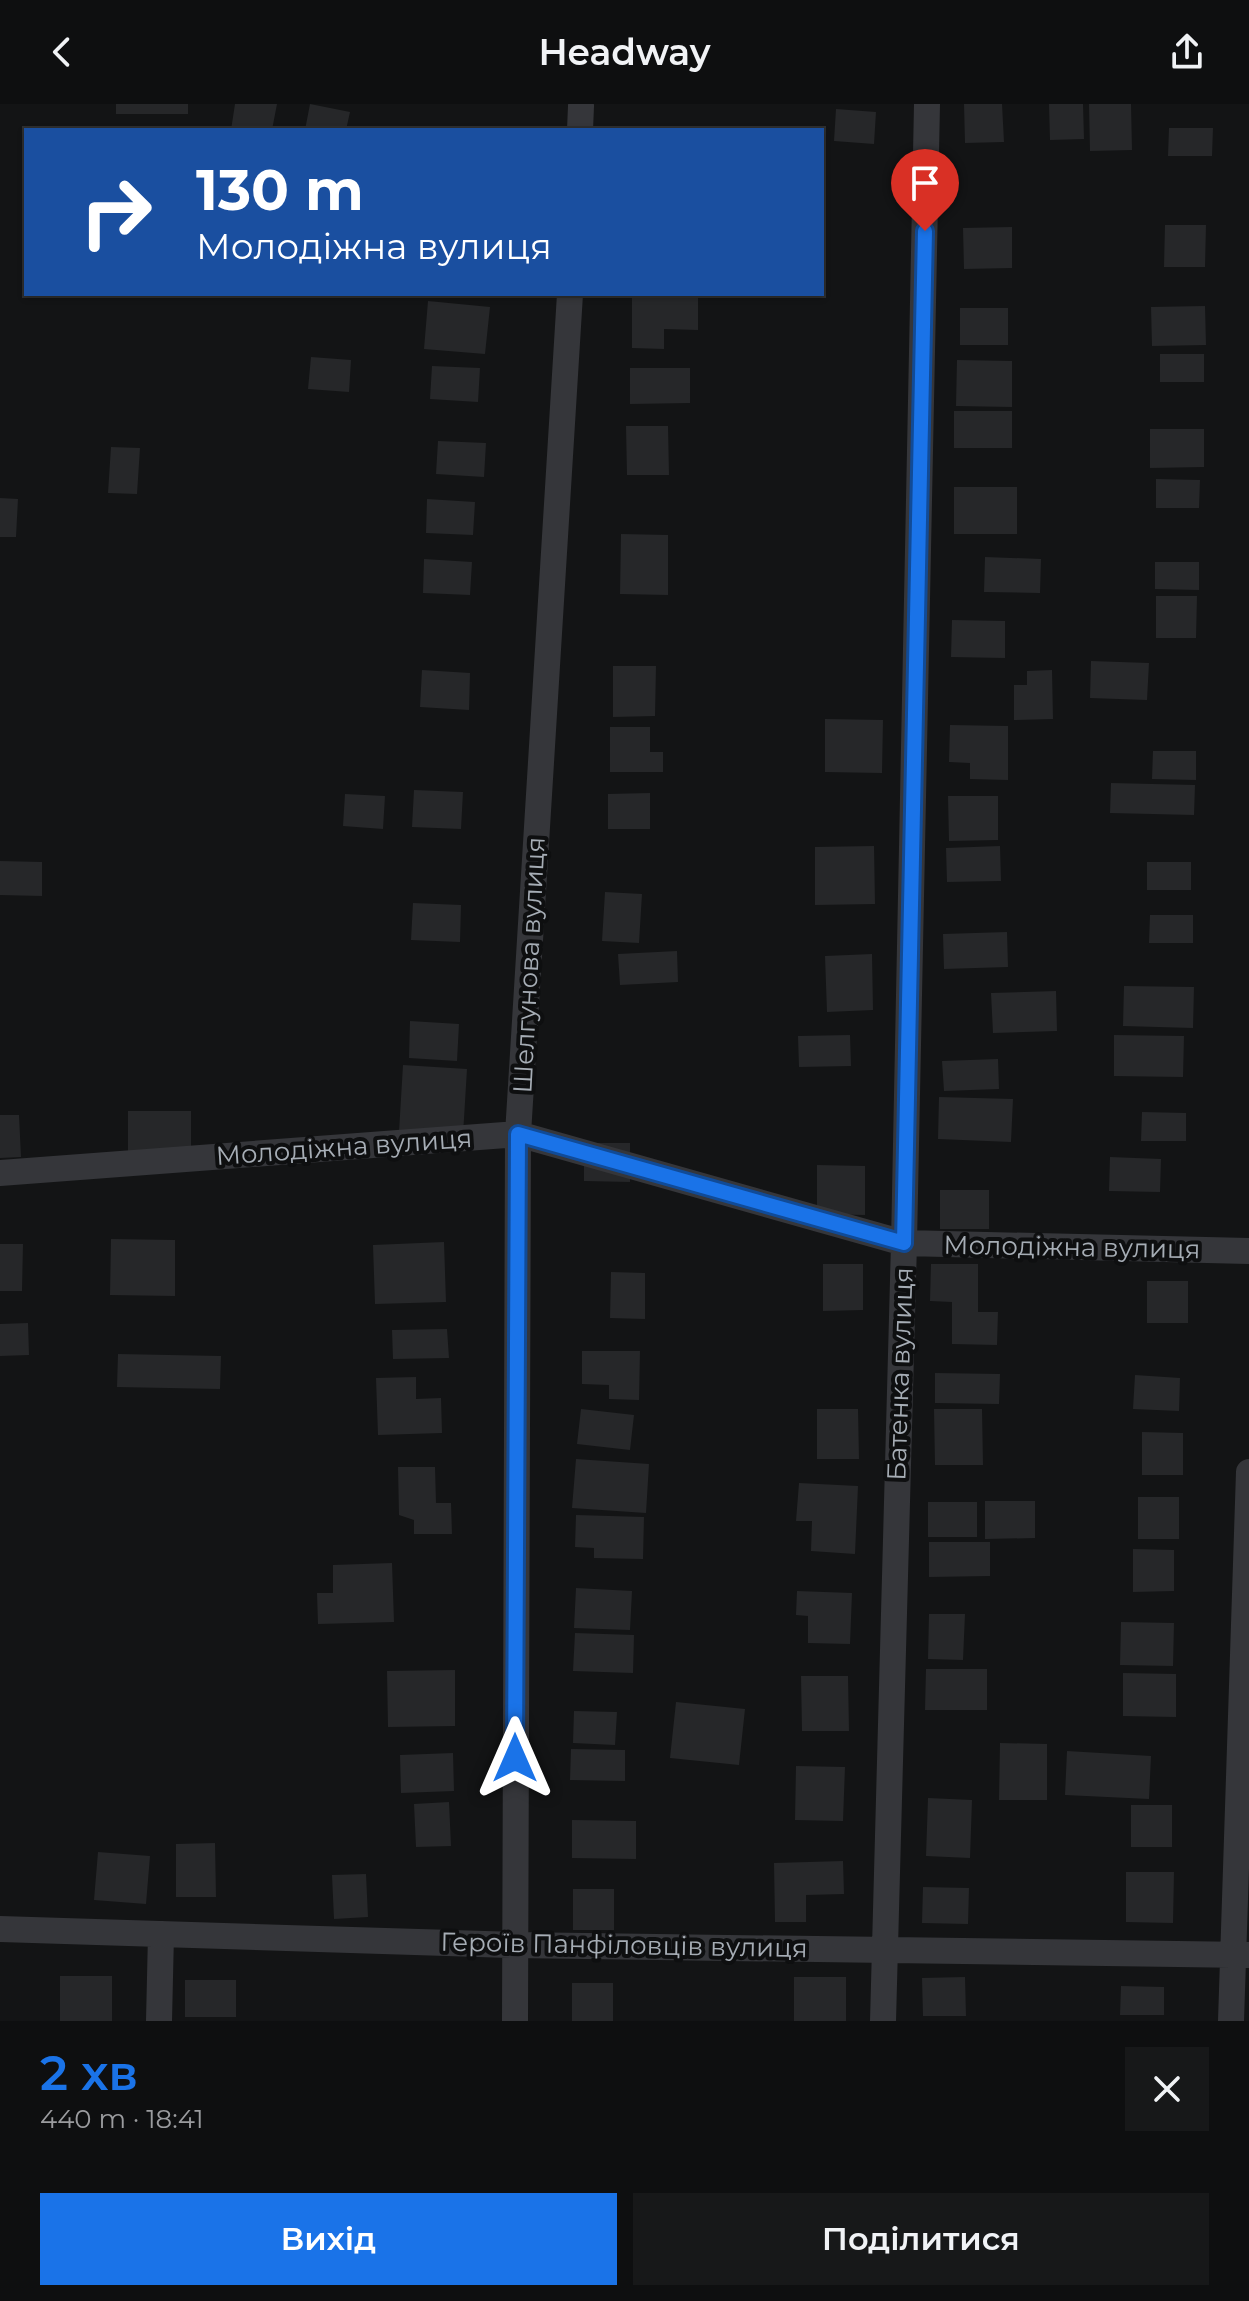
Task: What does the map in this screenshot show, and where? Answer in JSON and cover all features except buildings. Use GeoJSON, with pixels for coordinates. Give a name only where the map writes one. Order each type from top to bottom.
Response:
{"type":"FeatureCollection","features":[{"type":"Feature","properties":{"kind":"street","name":"Батенка вулиця"},"geometry":{"type":"LineString","coordinates":[[883,2021],[904,1243],[927,104]]}},
{"type":"Feature","properties":{"kind":"street","name":"Шелгунова вулиця"},"geometry":{"type":"LineString","coordinates":[[515,2021],[518,1134],[570,296]]}},
{"type":"Feature","properties":{"kind":"street","name":"Молодіжна вулиця"},"geometry":{"type":"LineString","coordinates":[[0,1173],[518,1134],[904,1243],[1249,1251]]}},
{"type":"Feature","properties":{"kind":"street"},"geometry":{"type":"LineString","coordinates":[[1231,2021],[1240,1955],[1249,1472]]}},
{"type":"Feature","properties":{"kind":"street","name":"Героїв Панфіловців вулиця"},"geometry":{"type":"LineString","coordinates":[[0,1929],[514,1945],[883,1947],[1240,1955]]}},
{"type":"Feature","properties":{"kind":"street"},"geometry":{"type":"LineString","coordinates":[[159,2021],[161,1934]]}},
{"type":"Feature","properties":{"kind":"route"},"geometry":{"type":"LineString","coordinates":[[515,1758],[518,1134],[904,1243],[925,231]]}}]}
